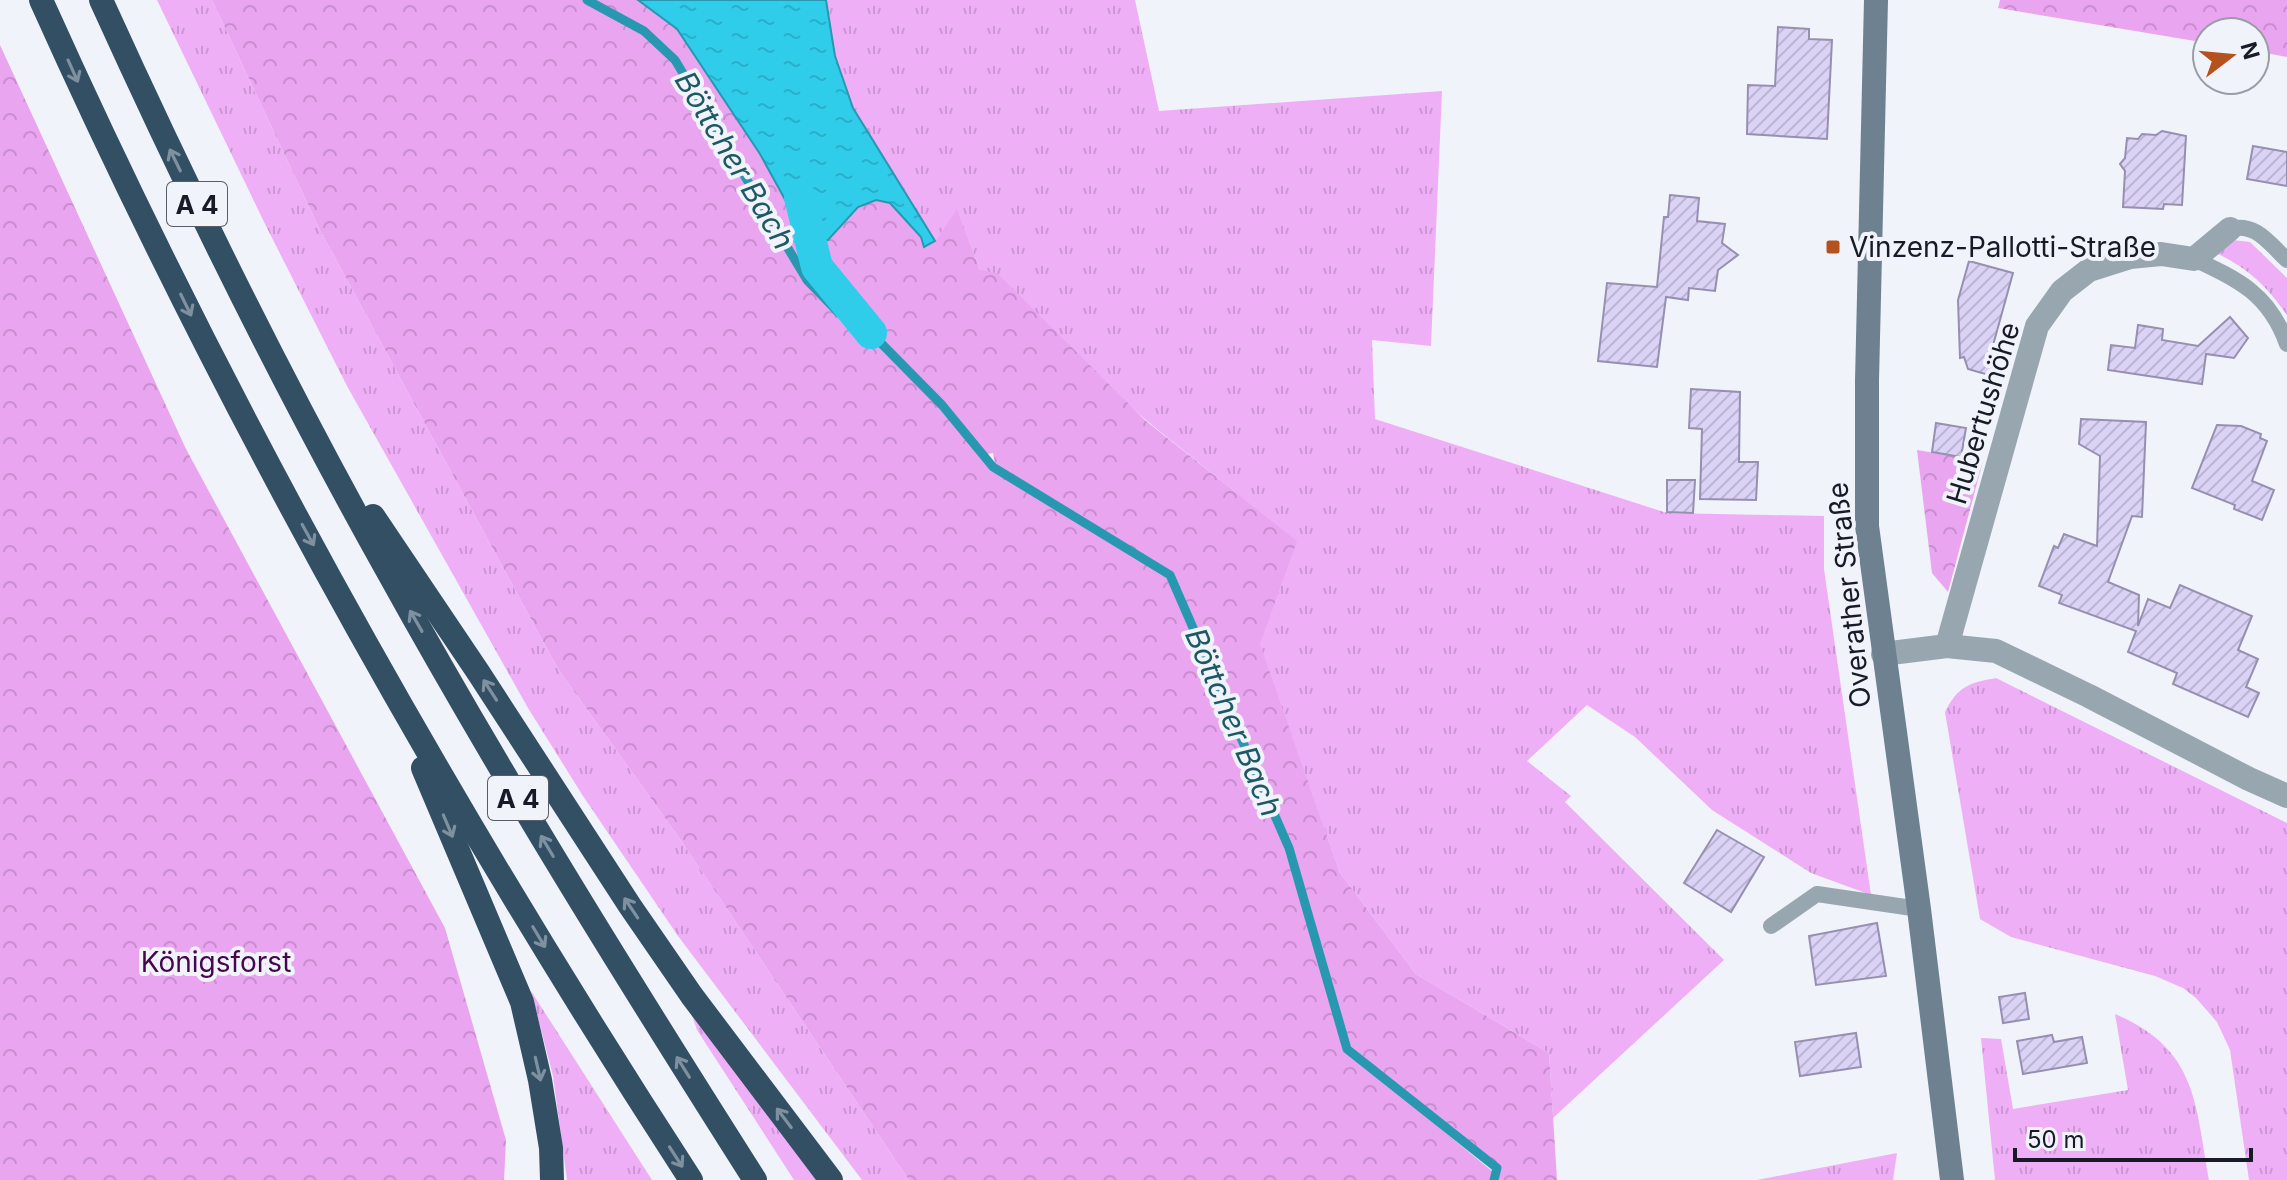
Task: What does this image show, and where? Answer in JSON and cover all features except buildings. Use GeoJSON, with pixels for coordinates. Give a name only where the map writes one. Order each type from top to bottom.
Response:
{"type":"FeatureCollection","features":[{"type":"Feature","properties":{"kind":"highway","name":"A 4"},"geometry":{"type":"LineString","coordinates":[[41,0],[104,140],[228,389],[384,677],[550,956],[691,1180]]}},
{"type":"Feature","properties":{"kind":"highway","name":"A 4"},"geometry":{"type":"LineString","coordinates":[[101,0],[151,111],[297,405],[387,570],[573,891],[755,1180]]}},
{"type":"Feature","properties":{"kind":"highway"},"geometry":{"type":"LineString","coordinates":[[297,405],[478,672],[639,919],[709,1019],[831,1180]]}},
{"type":"Feature","properties":{"kind":"highway"},"geometry":{"type":"LineString","coordinates":[[384,677],[522,1002],[540,1080],[551,1148],[552,1180]]}},
{"type":"Feature","properties":{"kind":"main road","name":"Overather Straße"},"geometry":{"type":"LineString","coordinates":[[1876,0],[1867,526],[1952,1180]]}},
{"type":"Feature","properties":{"kind":"street"},"geometry":{"type":"LineString","coordinates":[[2194,259],[2230,229]]}},
{"type":"Feature","properties":{"kind":"street","name":"Hubertushöhe"},"geometry":{"type":"LineString","coordinates":[[1947,646],[2037,326],[2062,291],[2089,270],[2130,257],[2161,254],[2194,259]]}},
{"type":"Feature","properties":{"kind":"street"},"geometry":{"type":"LineString","coordinates":[[1883,654],[1947,646],[1996,651],[2287,796]]}},
{"type":"Feature","properties":{"kind":"lane"},"geometry":{"type":"LineString","coordinates":[[2230,229],[2242,226],[2258,231],[2287,260]]}},
{"type":"Feature","properties":{"kind":"lane"},"geometry":{"type":"LineString","coordinates":[[2194,259],[2239,280],[2263,302],[2280,326],[2287,344]]}},
{"type":"Feature","properties":{"kind":"lane"},"geometry":{"type":"LineString","coordinates":[[1771,926],[1817,894],[1919,909]]}},
{"type":"Feature","properties":{"kind":"green space"},"geometry":{"type":"Polygon","coordinates":[[[157,0],[212,0],[320,230],[558,669],[680,839],[909,1180],[862,1180],[678,936],[583,796],[528,708],[347,386],[157,0]]]}},
{"type":"Feature","properties":{"kind":"green space"},"geometry":{"type":"Polygon","coordinates":[[[212,0],[638,0],[677,29],[760,154],[804,236],[810,240],[829,240],[858,207],[875,200],[890,203],[921,237],[925,247],[935,241],[957,209],[980,270],[997,273],[1146,421],[1297,541],[1260,644],[1340,873],[1416,974],[1549,1053],[1557,1180],[1495,1180],[1497,1168],[1347,1043],[1287,841],[1170,570],[995,464],[993,453],[988,454],[990,469],[1167,576],[1282,840],[1344,1049],[1493,1172],[1491,1180],[909,1180],[680,839],[558,669],[320,230],[212,0]]]}},
{"type":"Feature","properties":{"kind":"green space"},"geometry":{"type":"Polygon","coordinates":[[[826,0],[1135,0],[1159,111],[1442,91],[1431,346],[1372,340],[1375,419],[1667,513],[1824,516],[1824,569],[1871,895],[1811,873],[1712,810],[1635,737],[1587,705],[1527,761],[1571,796],[1565,802],[1724,960],[1553,1118],[1549,1053],[1416,974],[1340,873],[1259,644],[1296,541],[1147,421],[980,270],[957,210],[935,241],[853,108],[835,56],[826,0]]]}},
{"type":"Feature","properties":{"kind":"green space"},"geometry":{"type":"Polygon","coordinates":[[[2000,0],[2287,0],[2287,57],[2271,54],[2271,16],[2191,16],[2191,40],[1998,8],[2000,0]]]}},
{"type":"Feature","properties":{"kind":"green space","name":"Königsforst"},"geometry":{"type":"Polygon","coordinates":[[[0,45],[186,449],[445,928],[506,1140],[504,1180],[0,1180],[0,45]]]}},
{"type":"Feature","properties":{"kind":"green space"},"geometry":{"type":"Polygon","coordinates":[[[2233,240],[2250,242],[2287,278],[2287,315],[2255,278],[2214,252],[2233,240]]]}},
{"type":"Feature","properties":{"kind":"green space"},"geometry":{"type":"Polygon","coordinates":[[[1917,450],[1983,461],[1948,592],[1932,573],[1917,450]]]}},
{"type":"Feature","properties":{"kind":"green space"},"geometry":{"type":"Polygon","coordinates":[[[1996,678],[2287,823],[2287,1180],[2249,1180],[2230,1050],[2217,1022],[2196,998],[2183,988],[2155,976],[2011,937],[1980,919],[1945,712],[1965,687],[1996,678]]]}},
{"type":"Feature","properties":{"kind":"green space"},"geometry":{"type":"Polygon","coordinates":[[[531,991],[652,1180],[567,1180],[553,1076],[531,991]]]}},
{"type":"Feature","properties":{"kind":"green space"},"geometry":{"type":"Polygon","coordinates":[[[2115,1014],[2142,1028],[2177,1061],[2195,1102],[2209,1180],[1995,1180],[1981,1038],[2001,1039],[2013,1109],[2128,1090],[2115,1014]]]}},
{"type":"Feature","properties":{"kind":"green space"},"geometry":{"type":"Polygon","coordinates":[[[692,1015],[817,1180],[794,1180],[697,1030],[692,1015]]]}},
{"type":"Feature","properties":{"kind":"green space"},"geometry":{"type":"Polygon","coordinates":[[[1897,1153],[1893,1180],[1757,1180],[1897,1153]]]}},
{"type":"Feature","properties":{"kind":"water"},"geometry":{"type":"Polygon","coordinates":[[[638,0],[826,0],[835,56],[853,108],[935,241],[924,247],[921,237],[890,203],[876,200],[858,207],[828,240],[810,240],[805,236],[760,154],[677,29],[638,0]]]}},
{"type":"Feature","properties":{"kind":"waterway","name":"Böttcher Bach"},"geometry":{"type":"LineString","coordinates":[[587,0],[644,31],[675,60],[807,280],[839,313],[871,333],[942,405],[993,467],[1170,575],[1289,848],[1347,1049],[1497,1168],[1494,1180]]}},
{"type":"Feature","properties":{"kind":"waterway","name":"Böttcher Bach"},"geometry":{"type":"LineString","coordinates":[[800,197],[817,267],[871,333]]}},
{"type":"Feature","properties":{"kind":"place","name":"Vinzenz-Pallotti-Straße"},"geometry":{"type":"Point","coordinates":[1833,247]}}]}
